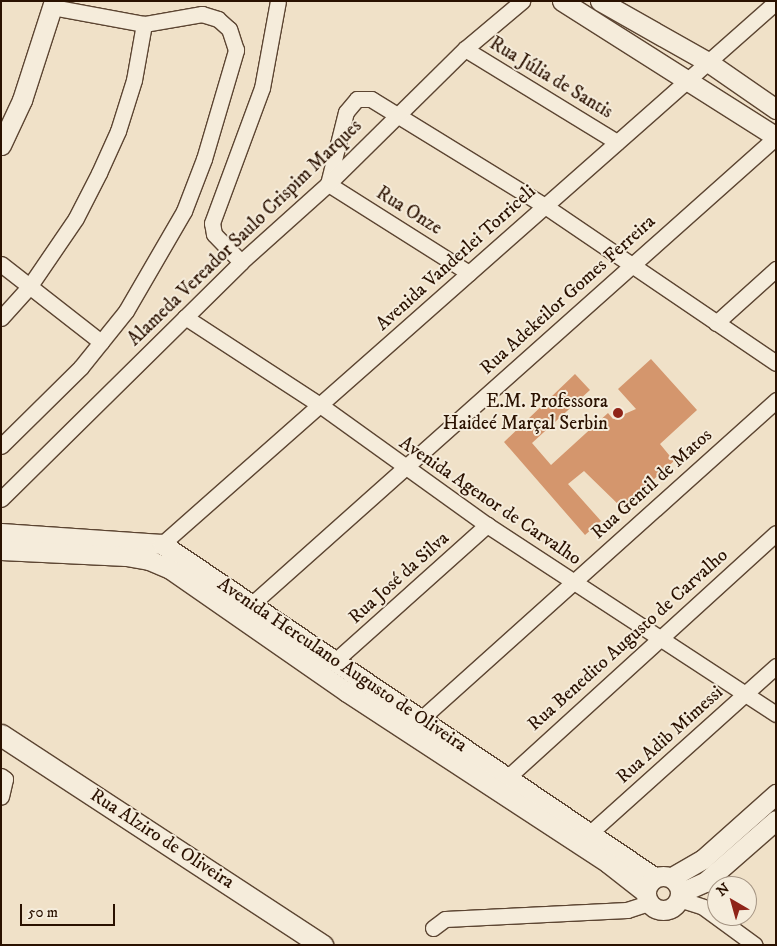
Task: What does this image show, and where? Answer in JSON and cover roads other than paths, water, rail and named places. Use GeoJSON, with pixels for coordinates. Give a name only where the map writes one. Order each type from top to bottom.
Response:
{"type":"FeatureCollection","features":[{"type":"Feature","properties":{"kind":"main road","name":"Rua Alziro de Oliveira"},"geometry":{"type":"LineString","coordinates":[[1,735],[322,945]]}},
{"type":"Feature","properties":{"kind":"street"},"geometry":{"type":"LineString","coordinates":[[241,262],[214,234],[212,222],[262,88],[278,1]]}},
{"type":"Feature","properties":{"kind":"street","name":"Alameda Vereador Saulo Crispim Marques"},"geometry":{"type":"LineString","coordinates":[[1,499],[241,262],[328,184],[465,49],[522,1]]}},
{"type":"Feature","properties":{"kind":"street"},"geometry":{"type":"LineString","coordinates":[[562,1],[689,79],[776,137]]}},
{"type":"Feature","properties":{"kind":"street"},"geometry":{"type":"LineString","coordinates":[[600,1],[708,62],[776,109]]}},
{"type":"Feature","properties":{"kind":"street","name":"Avenida Vanderlei Torriceli"},"geometry":{"type":"LineString","coordinates":[[162,544],[776,2]]}},
{"type":"Feature","properties":{"kind":"street"},"geometry":{"type":"LineString","coordinates":[[1,146],[22,100],[53,4],[144,24],[202,14],[218,19],[229,30],[236,50],[210,141],[184,212],[126,311],[42,409],[1,446]]}},
{"type":"Feature","properties":{"kind":"street"},"geometry":{"type":"LineString","coordinates":[[1,318],[28,287],[76,218],[118,131],[134,80],[144,24]]}},
{"type":"Feature","properties":{"kind":"street","name":"Rua Júlia de Santis"},"geometry":{"type":"LineString","coordinates":[[465,49],[617,142]]}},
{"type":"Feature","properties":{"kind":"street"},"geometry":{"type":"LineString","coordinates":[[328,184],[350,105],[365,98],[397,115],[545,206],[776,363]]}},
{"type":"Feature","properties":{"kind":"street","name":"Rua Adekeilor Gomes Ferreira"},"geometry":{"type":"LineString","coordinates":[[253,603],[631,264],[776,137]]}},
{"type":"Feature","properties":{"kind":"street","name":"Rua Onze"},"geometry":{"type":"LineString","coordinates":[[328,184],[470,273]]}},
{"type":"Feature","properties":{"kind":"street"},"geometry":{"type":"LineString","coordinates":[[1,264],[28,287],[101,342]]}},
{"type":"Feature","properties":{"kind":"street"},"geometry":{"type":"LineString","coordinates":[[716,323],[776,269]]}},
{"type":"Feature","properties":{"kind":"street","name":"Avenida Agenor de Carvalho"},"geometry":{"type":"LineString","coordinates":[[185,317],[320,405],[404,468],[487,525],[660,636],[776,714]]}},
{"type":"Feature","properties":{"kind":"street","name":"Rua Gentil de Matos"},"geometry":{"type":"LineString","coordinates":[[422,718],[776,400]]}},
{"type":"Feature","properties":{"kind":"street","name":"Rua José da Silva"},"geometry":{"type":"LineString","coordinates":[[336,660],[487,525]]}},
{"type":"Feature","properties":{"kind":"street","name":"Avenida Herculano Augusto de Oliveira"},"geometry":{"type":"LineString","coordinates":[[1,533],[162,544],[253,603],[590,833],[663,890]]}},
{"type":"Feature","properties":{"kind":"street","name":"Rua Benedito Augusto de Carvalho"},"geometry":{"type":"LineString","coordinates":[[508,777],[660,636],[776,533]]}},
{"type":"Feature","properties":{"kind":"street"},"geometry":{"type":"LineString","coordinates":[[149,560],[162,544]]}},
{"type":"Feature","properties":{"kind":"street","name":"Avenida Herculano Augusto de Oliveira"},"geometry":{"type":"LineString","coordinates":[[1,550],[149,560],[170,569],[347,692],[608,863],[663,890]]}},
{"type":"Feature","properties":{"kind":"street","name":"Rua Adib Mimessi"},"geometry":{"type":"LineString","coordinates":[[590,833],[776,666]]}},
{"type":"Feature","properties":{"kind":"street"},"geometry":{"type":"LineString","coordinates":[[1,797],[3,778]]}},
{"type":"Feature","properties":{"kind":"street"},"geometry":{"type":"LineString","coordinates":[[433,928],[445,918],[627,910],[663,890],[703,859],[776,794]]}},
{"type":"Feature","properties":{"kind":"street"},"geometry":{"type":"LineString","coordinates":[[663,890],[705,882],[776,820]]}},
{"type":"Feature","properties":{"kind":"street"},"geometry":{"type":"LineString","coordinates":[[663,890],[703,907],[755,945]]}},
{"type":"Feature","properties":{"kind":"place","name":"E.M. Professora Haideé Marçal Serbin"},"geometry":{"type":"Point","coordinates":[618,413]}}]}
